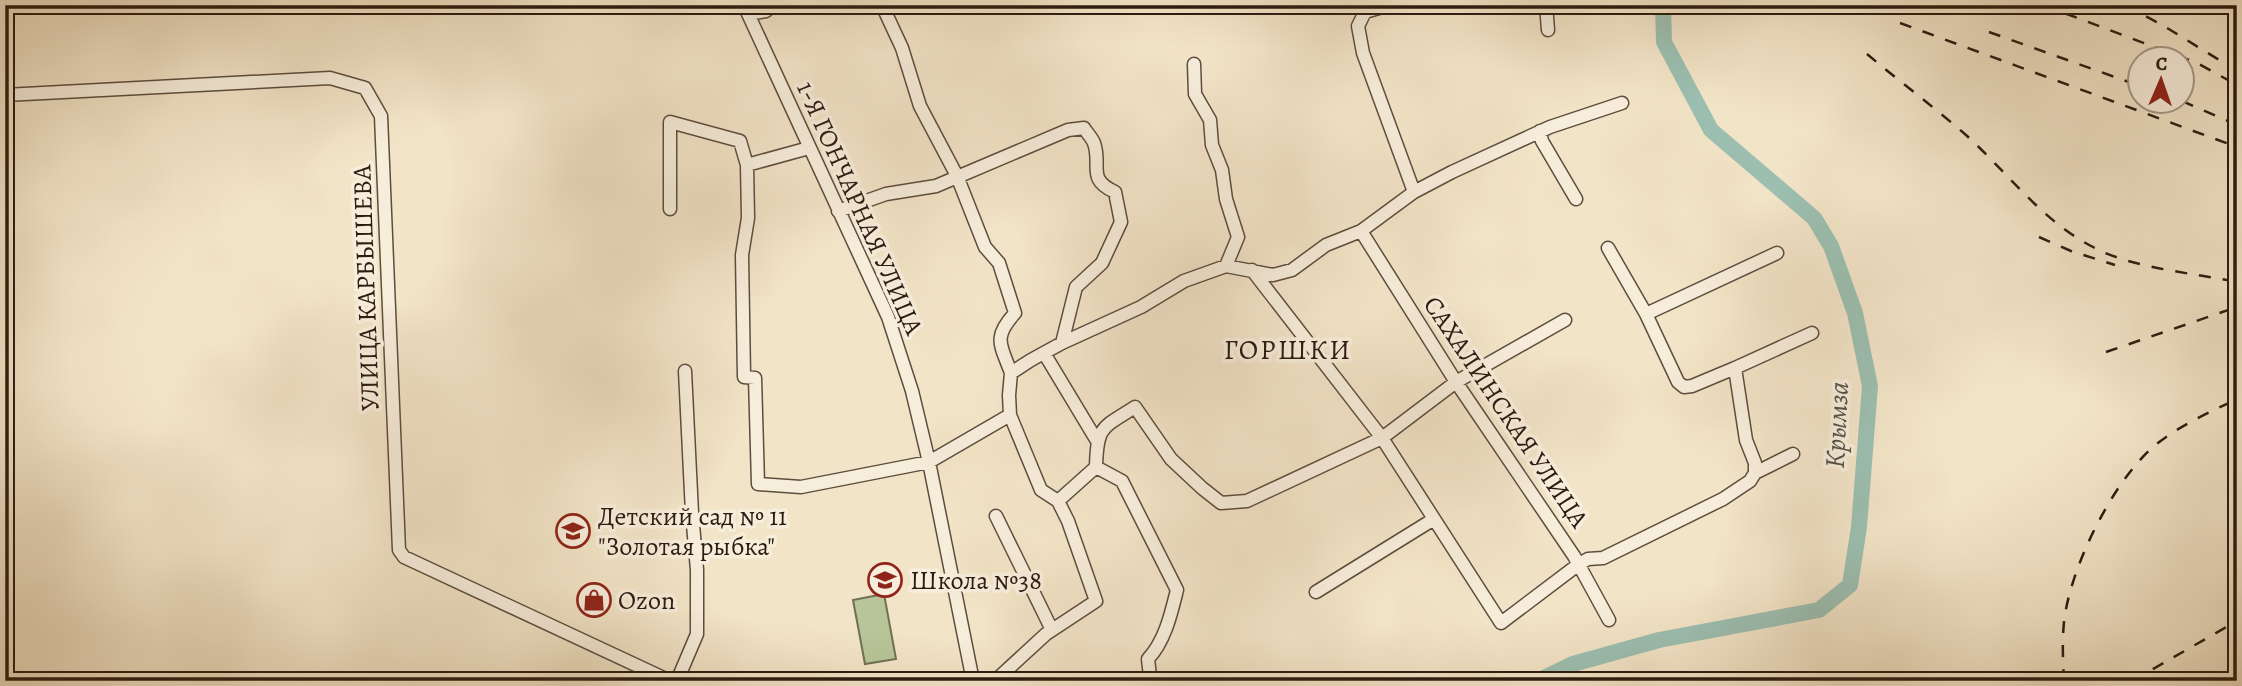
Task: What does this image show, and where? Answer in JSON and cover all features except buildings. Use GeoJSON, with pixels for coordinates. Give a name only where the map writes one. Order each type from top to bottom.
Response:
{"type":"FeatureCollection","features":[{"type":"Feature","properties":{"kind":"street"},"geometry":{"type":"LineString","coordinates":[[746,10],[766,11],[772,5]]}},
{"type":"Feature","properties":{"kind":"street"},"geometry":{"type":"LineString","coordinates":[[882,5],[902,48],[920,106],[957,176],[985,247],[999,263],[1015,313],[1004,325],[1000,336],[1011,373],[1010,415],[1041,490],[1058,501],[1068,521],[1096,601],[1052,630],[995,681]]}},
{"type":"Feature","properties":{"kind":"street"},"geometry":{"type":"LineString","coordinates":[[1389,5],[1365,12],[1358,26],[1363,53],[1414,192]]}},
{"type":"Feature","properties":{"kind":"street"},"geometry":{"type":"LineString","coordinates":[[1546,5],[1548,30]]}},
{"type":"Feature","properties":{"kind":"street","name":"1-Я ГОНЧАРНАЯ УЛИЦА"},"geometry":{"type":"LineString","coordinates":[[746,10],[888,317],[912,391],[929,462],[974,681]]}},
{"type":"Feature","properties":{"kind":"street"},"geometry":{"type":"LineString","coordinates":[[1194,64],[1195,94],[1210,120],[1212,145],[1222,170],[1226,200],[1238,237],[1226,266]]}},
{"type":"Feature","properties":{"kind":"street","name":"УЛИЦА КАРБЫШЕВА"},"geometry":{"type":"LineString","coordinates":[[5,95],[330,78],[365,88],[382,116],[399,550],[404,557],[670,681]]}},
{"type":"Feature","properties":{"kind":"street"},"geometry":{"type":"LineString","coordinates":[[1011,373],[1062,343],[1141,307],[1184,281],[1226,266],[1273,275],[1292,270],[1326,245],[1361,231],[1414,192],[1452,172],[1540,131],[1622,103]]}},
{"type":"Feature","properties":{"kind":"street"},"geometry":{"type":"LineString","coordinates":[[670,209],[670,122],[740,141],[747,166],[748,218],[742,255],[744,377],[755,378],[758,484],[801,487],[929,462],[1010,415]]}},
{"type":"Feature","properties":{"kind":"street"},"geometry":{"type":"LineString","coordinates":[[838,211],[886,194],[936,186],[1068,130],[1084,128],[1094,142],[1096,176],[1103,187],[1115,192],[1121,222],[1102,263],[1076,286],[1062,343]]}},
{"type":"Feature","properties":{"kind":"street"},"geometry":{"type":"LineString","coordinates":[[1540,131],[1542,141],[1576,199]]}},
{"type":"Feature","properties":{"kind":"street"},"geometry":{"type":"LineString","coordinates":[[747,166],[809,148]]}},
{"type":"Feature","properties":{"kind":"street","name":"САХАЛИНСКАЯ УЛИЦА"},"geometry":{"type":"LineString","coordinates":[[1361,231],[1457,382],[1579,564],[1609,620]]}},
{"type":"Feature","properties":{"kind":"street"},"geometry":{"type":"LineString","coordinates":[[1608,248],[1646,314],[1678,382],[1684,387],[1735,368],[1812,332]]}},
{"type":"Feature","properties":{"kind":"street"},"geometry":{"type":"LineString","coordinates":[[1646,314],[1777,253]]}},
{"type":"Feature","properties":{"kind":"street"},"geometry":{"type":"LineString","coordinates":[[1252,270],[1382,438],[1501,623],[1579,564],[1588,559],[1603,558],[1723,499],[1751,481],[1755,473],[1755,463],[1746,439],[1735,368]]}},
{"type":"Feature","properties":{"kind":"street"},"geometry":{"type":"LineString","coordinates":[[1058,501],[1096,467],[1097,442],[1105,426],[1135,407],[1171,458],[1202,488],[1221,503],[1247,501],[1382,438],[1457,382],[1565,320]]}},
{"type":"Feature","properties":{"kind":"street"},"geometry":{"type":"LineString","coordinates":[[1044,353],[1097,442]]}},
{"type":"Feature","properties":{"kind":"street"},"geometry":{"type":"LineString","coordinates":[[677,681],[697,634],[697,570],[685,371]]}},
{"type":"Feature","properties":{"kind":"street"},"geometry":{"type":"LineString","coordinates":[[1755,473],[1793,454]]}},
{"type":"Feature","properties":{"kind":"street"},"geometry":{"type":"LineString","coordinates":[[1096,467],[1122,481],[1177,590],[1158,649],[1148,659],[1150,676],[1143,681]]}},
{"type":"Feature","properties":{"kind":"street"},"geometry":{"type":"LineString","coordinates":[[996,516],[1052,630]]}},
{"type":"Feature","properties":{"kind":"street"},"geometry":{"type":"LineString","coordinates":[[1316,592],[1434,519]]}},
{"type":"Feature","properties":{"kind":"green space"},"geometry":{"type":"Polygon","coordinates":[[[884,594],[896,659],[865,664],[853,600],[884,594]]]}},
{"type":"Feature","properties":{"kind":"waterway","name":"Крымза"},"geometry":{"type":"LineString","coordinates":[[1538,681],[1573,664],[1659,640],[1819,610],[1850,585],[1859,527],[1870,386],[1855,313],[1831,246],[1814,218],[1711,130],[1664,42],[1663,5]]}},
{"type":"Feature","properties":{"kind":"railway"},"geometry":{"type":"LineString","coordinates":[[2043,5],[2197,63],[2237,85]]}},
{"type":"Feature","properties":{"kind":"railway"},"geometry":{"type":"LineString","coordinates":[[2125,5],[2237,71]]}},
{"type":"Feature","properties":{"kind":"railway"},"geometry":{"type":"LineString","coordinates":[[1900,23],[2237,147]]}},
{"type":"Feature","properties":{"kind":"railway"},"geometry":{"type":"LineString","coordinates":[[1989,32],[2126,81]]}},
{"type":"Feature","properties":{"kind":"railway"},"geometry":{"type":"LineString","coordinates":[[1867,54],[1966,135],[2041,210],[2075,236],[2093,247],[2125,260],[2237,282]]}},
{"type":"Feature","properties":{"kind":"railway"},"geometry":{"type":"LineString","coordinates":[[2196,107],[2237,125]]}},
{"type":"Feature","properties":{"kind":"railway"},"geometry":{"type":"LineString","coordinates":[[2039,237],[2115,265]]}},
{"type":"Feature","properties":{"kind":"railway"},"geometry":{"type":"LineString","coordinates":[[2106,352],[2237,307]]}},
{"type":"Feature","properties":{"kind":"railway"},"geometry":{"type":"LineString","coordinates":[[2064,681],[2063,637],[2068,600],[2084,552],[2108,504],[2153,447],[2183,426],[2237,399]]}},
{"type":"Feature","properties":{"kind":"railway"},"geometry":{"type":"LineString","coordinates":[[2132,681],[2237,621]]}},
{"type":"Feature","properties":{"kind":"place","name":"Детский сад № 11 \"Золотая рыбка\""},"geometry":{"type":"Point","coordinates":[573,531]}},
{"type":"Feature","properties":{"kind":"place","name":"Школа №38"},"geometry":{"type":"Point","coordinates":[885,580]}},
{"type":"Feature","properties":{"kind":"place","name":"Ozon"},"geometry":{"type":"Point","coordinates":[594,600]}},
{"type":"Feature","properties":{"kind":"district","name":"ГОРШКИ"},"geometry":{"type":"Point","coordinates":[1288,350]}}]}
